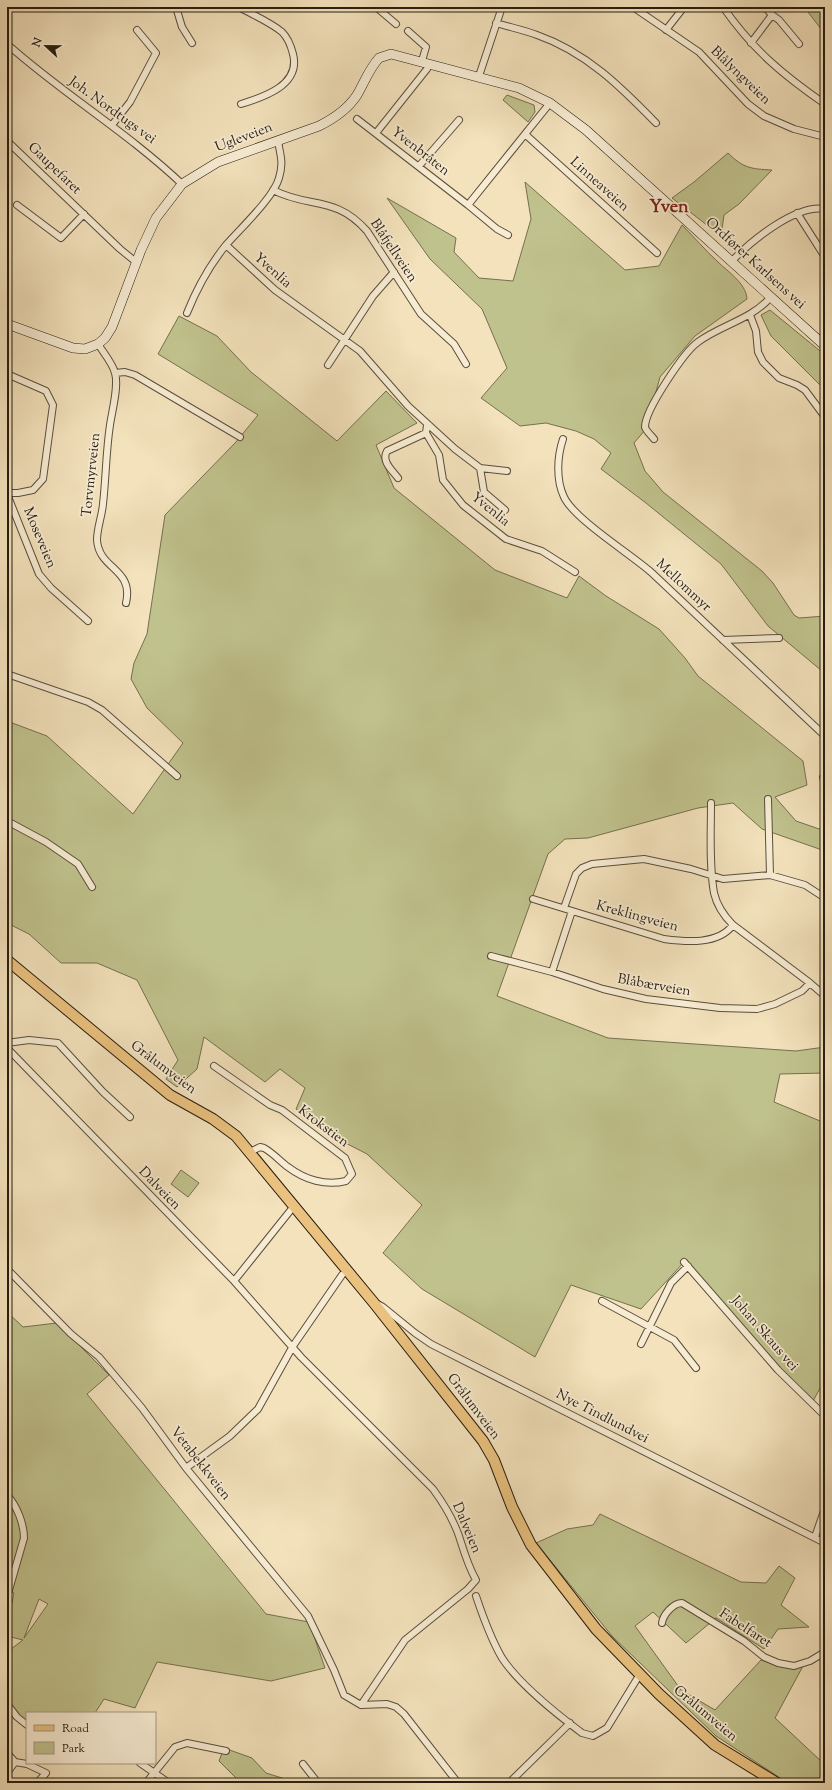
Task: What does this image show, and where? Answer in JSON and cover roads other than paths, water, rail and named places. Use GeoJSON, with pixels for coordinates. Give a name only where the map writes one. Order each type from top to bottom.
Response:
{"type":"FeatureCollection","features":[{"type":"Feature","properties":{"kind":"main road","name":"Grålumveien"},"geometry":{"type":"LineString","coordinates":[[7,960],[170,1095],[226,1128],[236,1136],[374,1303],[484,1441],[494,1460],[525,1534],[536,1553],[596,1629],[659,1694],[715,1744],[777,1783]]}},
{"type":"Feature","properties":{"kind":"street"},"geometry":{"type":"LineString","coordinates":[[176,7],[182,27],[192,43]]}},
{"type":"Feature","properties":{"kind":"street"},"geometry":{"type":"LineString","coordinates":[[239,7],[283,33],[290,44],[294,63],[290,76],[280,88],[272,94],[242,104]]}},
{"type":"Feature","properties":{"kind":"street"},"geometry":{"type":"LineString","coordinates":[[376,7],[396,24]]}},
{"type":"Feature","properties":{"kind":"street"},"geometry":{"type":"LineString","coordinates":[[479,76],[502,7]]}},
{"type":"Feature","properties":{"kind":"street","name":"Blålyngveien"},"geometry":{"type":"LineString","coordinates":[[632,7],[699,52],[748,104],[764,116],[794,129],[825,137]]}},
{"type":"Feature","properties":{"kind":"street"},"geometry":{"type":"LineString","coordinates":[[666,30],[684,7]]}},
{"type":"Feature","properties":{"kind":"street"},"geometry":{"type":"LineString","coordinates":[[723,7],[738,29],[752,44],[788,78],[825,104]]}},
{"type":"Feature","properties":{"kind":"street"},"geometry":{"type":"LineString","coordinates":[[765,7],[779,20],[799,44]]}},
{"type":"Feature","properties":{"kind":"street"},"geometry":{"type":"LineString","coordinates":[[752,44],[772,15]]}},
{"type":"Feature","properties":{"kind":"street"},"geometry":{"type":"LineString","coordinates":[[496,23],[551,41],[595,66],[617,83],[656,124]]}},
{"type":"Feature","properties":{"kind":"street"},"geometry":{"type":"LineString","coordinates":[[112,125],[130,102],[156,53],[137,30]]}},
{"type":"Feature","properties":{"kind":"street"},"geometry":{"type":"LineString","coordinates":[[408,31],[426,47],[422,61]]}},
{"type":"Feature","properties":{"kind":"street","name":"Joh. Nordtugs vei"},"geometry":{"type":"LineString","coordinates":[[7,44],[62,89],[152,156],[182,184]]}},
{"type":"Feature","properties":{"kind":"street","name":"Ugleveien"},"geometry":{"type":"LineString","coordinates":[[98,344],[105,338],[112,327],[136,262],[156,218],[182,184],[218,162],[319,126],[339,114],[356,97],[379,58],[391,54],[479,76],[518,88],[554,105]]}},
{"type":"Feature","properties":{"kind":"street"},"geometry":{"type":"LineString","coordinates":[[376,133],[427,69]]}},
{"type":"Feature","properties":{"kind":"street"},"geometry":{"type":"LineString","coordinates":[[468,205],[526,135],[554,105]]}},
{"type":"Feature","properties":{"kind":"street","name":"Ordfører Karlsens vei"},"geometry":{"type":"LineString","coordinates":[[554,105],[586,130],[732,261],[770,298],[825,346]]}},
{"type":"Feature","properties":{"kind":"street","name":"Yvenbråten"},"geometry":{"type":"LineString","coordinates":[[357,119],[419,166],[497,229],[508,235]]}},
{"type":"Feature","properties":{"kind":"street"},"geometry":{"type":"LineString","coordinates":[[419,166],[459,120]]}},
{"type":"Feature","properties":{"kind":"street","name":"Linneaveien"},"geometry":{"type":"LineString","coordinates":[[526,135],[657,253]]}},
{"type":"Feature","properties":{"kind":"street"},"geometry":{"type":"LineString","coordinates":[[187,314],[202,278],[226,245],[279,180],[282,167],[282,155],[278,140]]}},
{"type":"Feature","properties":{"kind":"street","name":"Gaupefaret"},"geometry":{"type":"LineString","coordinates":[[7,141],[120,249],[136,262]]}},
{"type":"Feature","properties":{"kind":"street","name":"Blåfjellveien"},"geometry":{"type":"LineString","coordinates":[[272,190],[285,196],[328,205],[346,212],[358,221],[367,231],[421,314],[454,344],[466,364]]}},
{"type":"Feature","properties":{"kind":"street","name":"Gaupefaret"},"geometry":{"type":"LineString","coordinates":[[17,205],[61,238],[84,214]]}},
{"type":"Feature","properties":{"kind":"street"},"geometry":{"type":"LineString","coordinates":[[732,261],[747,245],[797,213],[814,208],[825,209]]}},
{"type":"Feature","properties":{"kind":"street"},"geometry":{"type":"LineString","coordinates":[[797,213],[825,256]]}},
{"type":"Feature","properties":{"kind":"street","name":"Yvenlia"},"geometry":{"type":"LineString","coordinates":[[226,245],[275,290],[305,313],[344,338],[360,351],[427,425],[480,468],[484,492],[505,510]]}},
{"type":"Feature","properties":{"kind":"street"},"geometry":{"type":"LineString","coordinates":[[328,365],[344,338],[373,296],[394,272]]}},
{"type":"Feature","properties":{"kind":"street"},"geometry":{"type":"LineString","coordinates":[[654,439],[645,426],[650,410],[689,350],[706,337],[750,315],[770,298]]}},
{"type":"Feature","properties":{"kind":"street"},"geometry":{"type":"LineString","coordinates":[[750,315],[756,331],[758,352],[763,362],[779,378],[803,388],[825,417]]}},
{"type":"Feature","properties":{"kind":"street"},"geometry":{"type":"LineString","coordinates":[[7,324],[73,348],[85,349],[98,344],[115,373],[125,372],[134,375],[240,438]]}},
{"type":"Feature","properties":{"kind":"street","name":"Torvmyrveien"},"geometry":{"type":"LineString","coordinates":[[115,373],[103,505],[97,541],[100,552],[106,561],[123,578],[127,585],[129,592],[126,603]]}},
{"type":"Feature","properties":{"kind":"street"},"geometry":{"type":"LineString","coordinates":[[7,374],[46,391],[53,405],[43,479],[33,490],[18,494],[7,494]]}},
{"type":"Feature","properties":{"kind":"street"},"geometry":{"type":"LineString","coordinates":[[398,478],[385,461],[385,454],[387,451],[426,432],[427,425]]}},
{"type":"Feature","properties":{"kind":"street","name":"Yvenlia"},"geometry":{"type":"LineString","coordinates":[[426,432],[439,455],[442,480],[463,505],[506,539],[542,551],[575,572]]}},
{"type":"Feature","properties":{"kind":"street","name":"Mellommyr"},"geometry":{"type":"LineString","coordinates":[[563,439],[558,465],[560,487],[564,498],[572,509],[581,518],[635,558],[825,736]]}},
{"type":"Feature","properties":{"kind":"street"},"geometry":{"type":"LineString","coordinates":[[480,468],[507,471]]}},
{"type":"Feature","properties":{"kind":"street","name":"Moseveien"},"geometry":{"type":"LineString","coordinates":[[7,494],[39,574],[51,588],[88,621]]}},
{"type":"Feature","properties":{"kind":"street"},"geometry":{"type":"LineString","coordinates":[[723,640],[779,638]]}},
{"type":"Feature","properties":{"kind":"street"},"geometry":{"type":"LineString","coordinates":[[7,674],[88,702],[102,710],[177,776]]}},
{"type":"Feature","properties":{"kind":"street"},"geometry":{"type":"LineString","coordinates":[[825,775],[823,777],[825,784]]}},
{"type":"Feature","properties":{"kind":"street"},"geometry":{"type":"LineString","coordinates":[[768,799],[770,875]]}},
{"type":"Feature","properties":{"kind":"street"},"geometry":{"type":"LineString","coordinates":[[711,803],[714,893],[724,915],[733,925],[825,996]]}},
{"type":"Feature","properties":{"kind":"street"},"geometry":{"type":"LineString","coordinates":[[7,821],[46,842],[78,864],[92,888]]}},
{"type":"Feature","properties":{"kind":"street"},"geometry":{"type":"LineString","coordinates":[[564,908],[576,874],[582,868],[592,864],[644,860],[691,869],[713,878],[723,879],[770,875],[805,885],[825,898]]}},
{"type":"Feature","properties":{"kind":"street","name":"Kreklingveien"},"geometry":{"type":"LineString","coordinates":[[533,899],[664,939],[683,942],[699,941],[721,935],[728,931],[733,925]]}},
{"type":"Feature","properties":{"kind":"street"},"geometry":{"type":"LineString","coordinates":[[552,972],[572,911]]}},
{"type":"Feature","properties":{"kind":"street","name":"Blåbærveien"},"geometry":{"type":"LineString","coordinates":[[491,956],[552,972],[603,989],[646,999],[720,1008],[758,1009],[775,1004],[802,991],[810,983]]}},
{"type":"Feature","properties":{"kind":"street"},"geometry":{"type":"LineString","coordinates":[[7,1044],[20,1040],[56,1042],[130,1117]]}},
{"type":"Feature","properties":{"kind":"street","name":"Dalveien"},"geometry":{"type":"LineString","coordinates":[[7,1048],[234,1281],[316,1372],[433,1489],[451,1518],[459,1537],[464,1555],[476,1580],[468,1589],[405,1640],[361,1705]]}},
{"type":"Feature","properties":{"kind":"street","name":"Krokstien"},"geometry":{"type":"LineString","coordinates":[[214,1066],[270,1105],[282,1110],[345,1158],[352,1174],[346,1182],[319,1182],[289,1168],[264,1148],[260,1147],[250,1152]]}},
{"type":"Feature","properties":{"kind":"street"},"geometry":{"type":"LineString","coordinates":[[234,1281],[294,1206]]}},
{"type":"Feature","properties":{"kind":"street","name":"Johan Skaus vei"},"geometry":{"type":"LineString","coordinates":[[641,1344],[671,1284],[686,1264],[778,1370],[825,1416]]}},
{"type":"Feature","properties":{"kind":"street","name":"Vetabekkveien"},"geometry":{"type":"LineString","coordinates":[[7,1269],[71,1334],[99,1357],[142,1408],[186,1468],[308,1616],[334,1670],[344,1695],[361,1705]]}},
{"type":"Feature","properties":{"kind":"street"},"geometry":{"type":"LineString","coordinates":[[186,1468],[230,1436],[258,1409],[293,1346],[342,1275]]}},
{"type":"Feature","properties":{"kind":"street"},"geometry":{"type":"LineString","coordinates":[[602,1301],[674,1340],[696,1368]]}},
{"type":"Feature","properties":{"kind":"street","name":"Nye Tindlundvei"},"geometry":{"type":"LineString","coordinates":[[374,1303],[383,1306],[415,1334],[430,1344],[825,1543]]}},
{"type":"Feature","properties":{"kind":"street"},"geometry":{"type":"LineString","coordinates":[[7,1495],[18,1514],[24,1530],[24,1538],[7,1597]]}},
{"type":"Feature","properties":{"kind":"street"},"geometry":{"type":"LineString","coordinates":[[815,1538],[825,1508]]}},
{"type":"Feature","properties":{"kind":"street"},"geometry":{"type":"LineString","coordinates":[[476,1596],[494,1643],[503,1659],[528,1686],[570,1723],[587,1735],[593,1736],[603,1732],[607,1728],[640,1674]]}},
{"type":"Feature","properties":{"kind":"street","name":"Fabelfaret"},"geometry":{"type":"LineString","coordinates":[[662,1623],[662,1619],[673,1607],[682,1603],[744,1641],[764,1657],[778,1663],[794,1666],[810,1661],[825,1652]]}},
{"type":"Feature","properties":{"kind":"street"},"geometry":{"type":"LineString","coordinates":[[7,1704],[17,1717],[26,1724]]}},
{"type":"Feature","properties":{"kind":"street"},"geometry":{"type":"LineString","coordinates":[[361,1705],[388,1704],[396,1707],[458,1783]]}},
{"type":"Feature","properties":{"kind":"street"},"geometry":{"type":"LineString","coordinates":[[509,1783],[570,1723]]}},
{"type":"Feature","properties":{"kind":"street"},"geometry":{"type":"LineString","coordinates":[[146,1783],[175,1748],[187,1743],[226,1751]]}},
{"type":"Feature","properties":{"kind":"street"},"geometry":{"type":"LineString","coordinates":[[7,1753],[15,1762],[26,1764],[46,1773],[37,1783]]}},
{"type":"Feature","properties":{"kind":"street"},"geometry":{"type":"LineString","coordinates":[[7,1773],[15,1762]]}},
{"type":"Feature","properties":{"kind":"street"},"geometry":{"type":"LineString","coordinates":[[142,1764],[169,1783]]}},
{"type":"Feature","properties":{"kind":"street"},"geometry":{"type":"LineString","coordinates":[[303,1764],[318,1783]]}},
{"type":"Feature","properties":{"kind":"district","name":"Yven"},"geometry":{"type":"Point","coordinates":[669,208]}}]}
